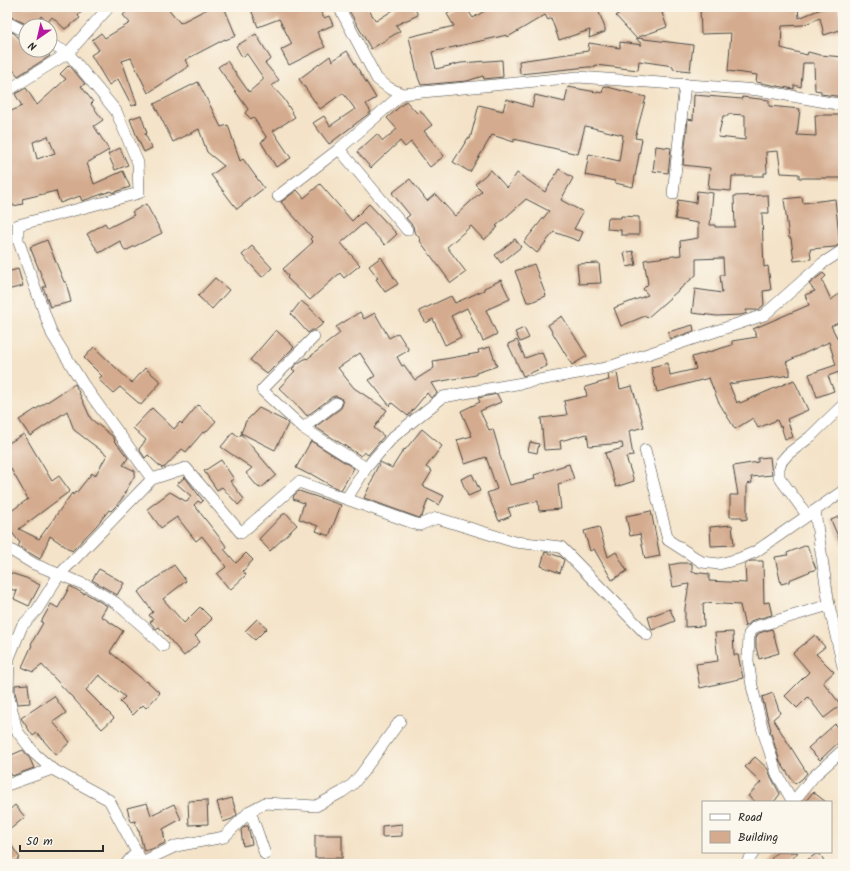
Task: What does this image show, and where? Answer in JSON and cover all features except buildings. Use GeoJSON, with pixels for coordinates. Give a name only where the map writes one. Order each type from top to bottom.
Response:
{"type":"FeatureCollection","features":[{"type":"Feature","properties":{"kind":"street"},"geometry":{"type":"LineString","coordinates":[[7,91],[68,53],[109,7]]}},
{"type":"Feature","properties":{"kind":"street"},"geometry":{"type":"LineString","coordinates":[[339,7],[377,79],[389,88],[402,94],[578,77],[758,90],[843,105]]}},
{"type":"Feature","properties":{"kind":"street"},"geometry":{"type":"LineString","coordinates":[[7,22],[18,28]]}},
{"type":"Feature","properties":{"kind":"street"},"geometry":{"type":"LineString","coordinates":[[58,48],[68,53],[116,111],[138,163],[139,193],[18,225],[18,240],[52,334],[83,384],[152,479]]}},
{"type":"Feature","properties":{"kind":"street"},"geometry":{"type":"LineString","coordinates":[[673,194],[685,84]]}},
{"type":"Feature","properties":{"kind":"street"},"geometry":{"type":"LineString","coordinates":[[278,196],[402,94]]}},
{"type":"Feature","properties":{"kind":"street"},"geometry":{"type":"LineString","coordinates":[[338,148],[407,230]]}},
{"type":"Feature","properties":{"kind":"street"},"geometry":{"type":"LineString","coordinates":[[347,498],[366,468],[393,437],[443,397],[606,368],[764,314],[823,263],[843,250]]}},
{"type":"Feature","properties":{"kind":"street"},"geometry":{"type":"LineString","coordinates":[[314,337],[262,390],[303,428],[366,468]]}},
{"type":"Feature","properties":{"kind":"street"},"geometry":{"type":"LineString","coordinates":[[303,428],[336,403]]}},
{"type":"Feature","properties":{"kind":"street"},"geometry":{"type":"LineString","coordinates":[[843,405],[810,437],[788,454],[781,462],[779,468],[779,476],[811,513],[843,667]]}},
{"type":"Feature","properties":{"kind":"street"},"geometry":{"type":"LineString","coordinates":[[644,450],[668,540],[702,562],[719,564],[738,559],[755,552],[843,491]]}},
{"type":"Feature","properties":{"kind":"street"},"geometry":{"type":"LineString","coordinates":[[142,862],[109,800],[52,769],[35,754],[17,731],[8,693],[8,658],[22,626],[37,610],[59,575],[152,479],[186,468],[241,533],[299,482],[419,525],[437,518],[514,542],[561,547],[647,635]]}},
{"type":"Feature","properties":{"kind":"street"},"geometry":{"type":"LineString","coordinates":[[7,546],[9,549],[34,564],[88,586],[116,603],[163,646]]}},
{"type":"Feature","properties":{"kind":"street"},"geometry":{"type":"LineString","coordinates":[[792,801],[777,774],[763,731],[748,662],[749,634],[754,627],[829,605]]}},
{"type":"Feature","properties":{"kind":"street"},"geometry":{"type":"LineString","coordinates":[[142,862],[176,846],[224,837],[250,811],[264,803],[316,806],[342,792],[362,773],[400,722]]}},
{"type":"Feature","properties":{"kind":"street"},"geometry":{"type":"LineString","coordinates":[[794,801],[814,776],[843,750]]}},
{"type":"Feature","properties":{"kind":"street"},"geometry":{"type":"LineString","coordinates":[[7,785],[52,769]]}},
{"type":"Feature","properties":{"kind":"street"},"geometry":{"type":"LineString","coordinates":[[250,811],[265,854]]}},
{"type":"Feature","properties":{"kind":"street"},"geometry":{"type":"LineString","coordinates":[[746,864],[753,853]]}},
{"type":"Feature","properties":{"kind":"street"},"geometry":{"type":"LineString","coordinates":[[126,864],[132,857],[142,862]]}}]}
